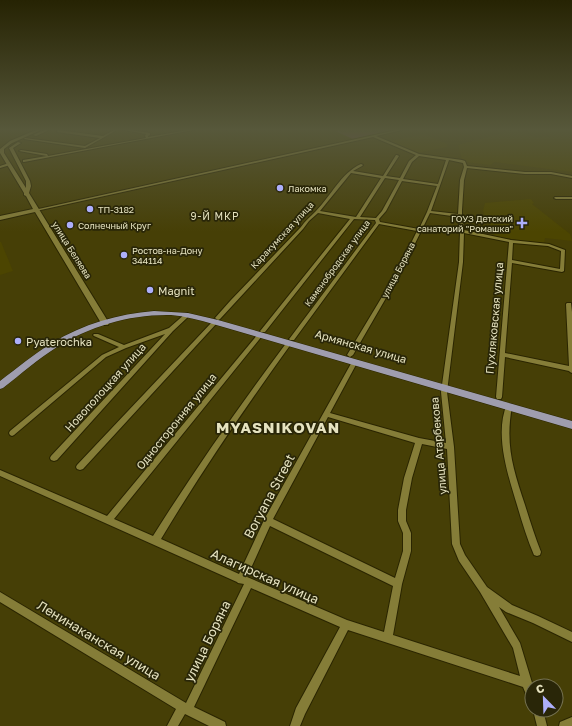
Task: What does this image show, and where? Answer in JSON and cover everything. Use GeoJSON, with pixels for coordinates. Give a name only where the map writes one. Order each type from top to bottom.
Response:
{"type":"FeatureCollection","features":[{"type":"Feature","properties":{"kind":"main road","name":"улица Беляева"},"geometry":{"type":"LineString","coordinates":[[8,164],[104,321]]}},
{"type":"Feature","properties":{"kind":"main road"},"geometry":{"type":"LineString","coordinates":[[20,164],[30,186],[26,195]]}},
{"type":"Feature","properties":{"kind":"main road"},"geometry":{"type":"LineString","coordinates":[[12,170],[23,170]]}},
{"type":"Feature","properties":{"kind":"main road"},"geometry":{"type":"LineString","coordinates":[[0,218],[36,210]]}},
{"type":"Feature","properties":{"kind":"main road","name":"Армянская улица"},"geometry":{"type":"LineString","coordinates":[[141,313],[169,310],[188,311],[446,385],[572,425]]}},
{"type":"Feature","properties":{"kind":"main road"},"geometry":{"type":"LineString","coordinates":[[0,380],[50,343],[77,329],[104,321],[141,313]]}},
{"type":"Feature","properties":{"kind":"main road","name":"Армянская улица"},"geometry":{"type":"LineString","coordinates":[[141,313],[187,315],[217,320]]}},
{"type":"Feature","properties":{"kind":"main road"},"geometry":{"type":"LineString","coordinates":[[0,386],[54,345],[104,321]]}},
{"type":"Feature","properties":{"kind":"main road","name":"Армянская улица"},"geometry":{"type":"LineString","coordinates":[[446,385],[499,397],[572,418]]}},
{"type":"Feature","properties":{"kind":"street"},"geometry":{"type":"LineString","coordinates":[[0,167],[8,164]]}},
{"type":"Feature","properties":{"kind":"street"},"geometry":{"type":"LineString","coordinates":[[36,210],[247,164]]}},
{"type":"Feature","properties":{"kind":"street","name":"Односторонняя улица"},"geometry":{"type":"LineString","coordinates":[[108,522],[355,218],[392,164]]}},
{"type":"Feature","properties":{"kind":"street","name":"Каменобродская улица"},"geometry":{"type":"LineString","coordinates":[[155,540],[189,484],[216,445],[378,221],[410,164]]}},
{"type":"Feature","properties":{"kind":"street","name":"улица Боряна"},"geometry":{"type":"LineString","coordinates":[[352,358],[399,272],[429,212],[447,164]]}},
{"type":"Feature","properties":{"kind":"street"},"geometry":{"type":"LineString","coordinates":[[465,164],[525,173],[551,173],[572,177]]}},
{"type":"Feature","properties":{"kind":"street","name":"улица Атарбекова"},"geometry":{"type":"LineString","coordinates":[[465,164],[462,180],[460,210],[462,216],[461,262],[444,396],[450,447],[456,544],[462,558],[483,589],[517,646],[526,678]]}},
{"type":"Feature","properties":{"kind":"street","name":"Каракумская улица"},"geometry":{"type":"LineString","coordinates":[[80,467],[317,212],[350,172],[361,165]]}},
{"type":"Feature","properties":{"kind":"street"},"geometry":{"type":"LineString","coordinates":[[350,172],[439,185]]}},
{"type":"Feature","properties":{"kind":"street"},"geometry":{"type":"LineString","coordinates":[[556,198],[572,198]]}},
{"type":"Feature","properties":{"kind":"street"},"geometry":{"type":"LineString","coordinates":[[317,212],[378,221],[420,230]]}},
{"type":"Feature","properties":{"kind":"street"},"geometry":{"type":"LineString","coordinates":[[429,212],[462,216]]}},
{"type":"Feature","properties":{"kind":"street"},"geometry":{"type":"LineString","coordinates":[[462,231],[511,241],[549,245],[563,250],[562,271],[510,261]]}},
{"type":"Feature","properties":{"kind":"street","name":"Пухляковская улица"},"geometry":{"type":"LineString","coordinates":[[499,397],[511,241]]}},
{"type":"Feature","properties":{"kind":"street"},"geometry":{"type":"LineString","coordinates":[[502,354],[572,370],[569,304]]}},
{"type":"Feature","properties":{"kind":"street","name":"Новополоцкая улица"},"geometry":{"type":"LineString","coordinates":[[54,458],[171,330],[187,315]]}},
{"type":"Feature","properties":{"kind":"street","name":"Новополоцкая улица"},"geometry":{"type":"LineString","coordinates":[[12,433],[104,356],[124,346],[171,330]]}},
{"type":"Feature","properties":{"kind":"street"},"geometry":{"type":"LineString","coordinates":[[96,335],[124,346]]}},
{"type":"Feature","properties":{"kind":"street","name":"Boryana Street"},"geometry":{"type":"LineString","coordinates":[[245,582],[268,522],[327,414],[352,358]]}},
{"type":"Feature","properties":{"kind":"street"},"geometry":{"type":"LineString","coordinates":[[509,406],[505,422],[506,449],[509,468],[529,534],[537,552]]}},
{"type":"Feature","properties":{"kind":"street"},"geometry":{"type":"LineString","coordinates":[[327,414],[418,442],[450,447]]}},
{"type":"Feature","properties":{"kind":"street"},"geometry":{"type":"LineString","coordinates":[[388,638],[398,584],[407,551],[407,532],[402,521],[402,510],[408,478],[418,442]]}},
{"type":"Feature","properties":{"kind":"street","name":"Алагирская улица"},"geometry":{"type":"LineString","coordinates":[[0,473],[108,522],[155,540],[245,582],[346,625],[524,682]]}},
{"type":"Feature","properties":{"kind":"street"},"geometry":{"type":"LineString","coordinates":[[268,522],[398,584]]}},
{"type":"Feature","properties":{"kind":"street","name":"улица Боряна"},"geometry":{"type":"LineString","coordinates":[[186,708],[245,582]]}},
{"type":"Feature","properties":{"kind":"street"},"geometry":{"type":"LineString","coordinates":[[483,589],[509,609],[535,619],[572,637]]}},
{"type":"Feature","properties":{"kind":"street","name":"Ленинаканская улица"},"geometry":{"type":"LineString","coordinates":[[0,597],[186,708],[221,726]]}},
{"type":"Feature","properties":{"kind":"street"},"geometry":{"type":"LineString","coordinates":[[295,726],[300,712],[346,625]]}},
{"type":"Feature","properties":{"kind":"street"},"geometry":{"type":"LineString","coordinates":[[172,726],[186,708]]}},
{"type":"Feature","properties":{"kind":"street"},"geometry":{"type":"LineString","coordinates":[[564,726],[572,722]]}},
{"type":"Feature","properties":{"kind":"shaded area"},"geometry":{"type":"Polygon","coordinates":[[[509,164],[572,164],[572,172],[509,164]]]}},
{"type":"Feature","properties":{"kind":"shaded area","name":"ГОУЗ Детский санаторий \"Ромашка\""},"geometry":{"type":"Polygon","coordinates":[[[531,199],[534,203],[532,204],[570,234],[572,241],[545,238],[544,244],[538,244],[495,236],[483,211],[485,203],[531,199]]]}},
{"type":"Feature","properties":{"kind":"shaded area"},"geometry":{"type":"Polygon","coordinates":[[[0,242],[13,271],[0,275],[0,242]]]}},
{"type":"Feature","properties":{"kind":"place","name":"Лакомка"},"geometry":{"type":"Point","coordinates":[280,188]}},
{"type":"Feature","properties":{"kind":"place","name":"ТП-3182"},"geometry":{"type":"Point","coordinates":[90,209]}},
{"type":"Feature","properties":{"kind":"place","name":"ГОУЗ Детский санаторий \"Ромашка\""},"geometry":{"type":"Point","coordinates":[522,223]}},
{"type":"Feature","properties":{"kind":"place","name":"Солнечный Круг"},"geometry":{"type":"Point","coordinates":[70,225]}},
{"type":"Feature","properties":{"kind":"place","name":"Ростов-на-Дону 344114"},"geometry":{"type":"Point","coordinates":[124,255]}},
{"type":"Feature","properties":{"kind":"place","name":"Magnit"},"geometry":{"type":"Point","coordinates":[150,290]}},
{"type":"Feature","properties":{"kind":"place","name":"Pyaterochka"},"geometry":{"type":"Point","coordinates":[18,341]}},
{"type":"Feature","properties":{"kind":"district","name":"9-Й МКР"},"geometry":{"type":"Point","coordinates":[215,216]}},
{"type":"Feature","properties":{"kind":"district","name":"MYASNIKOVAN"},"geometry":{"type":"Point","coordinates":[278,427]}}]}
